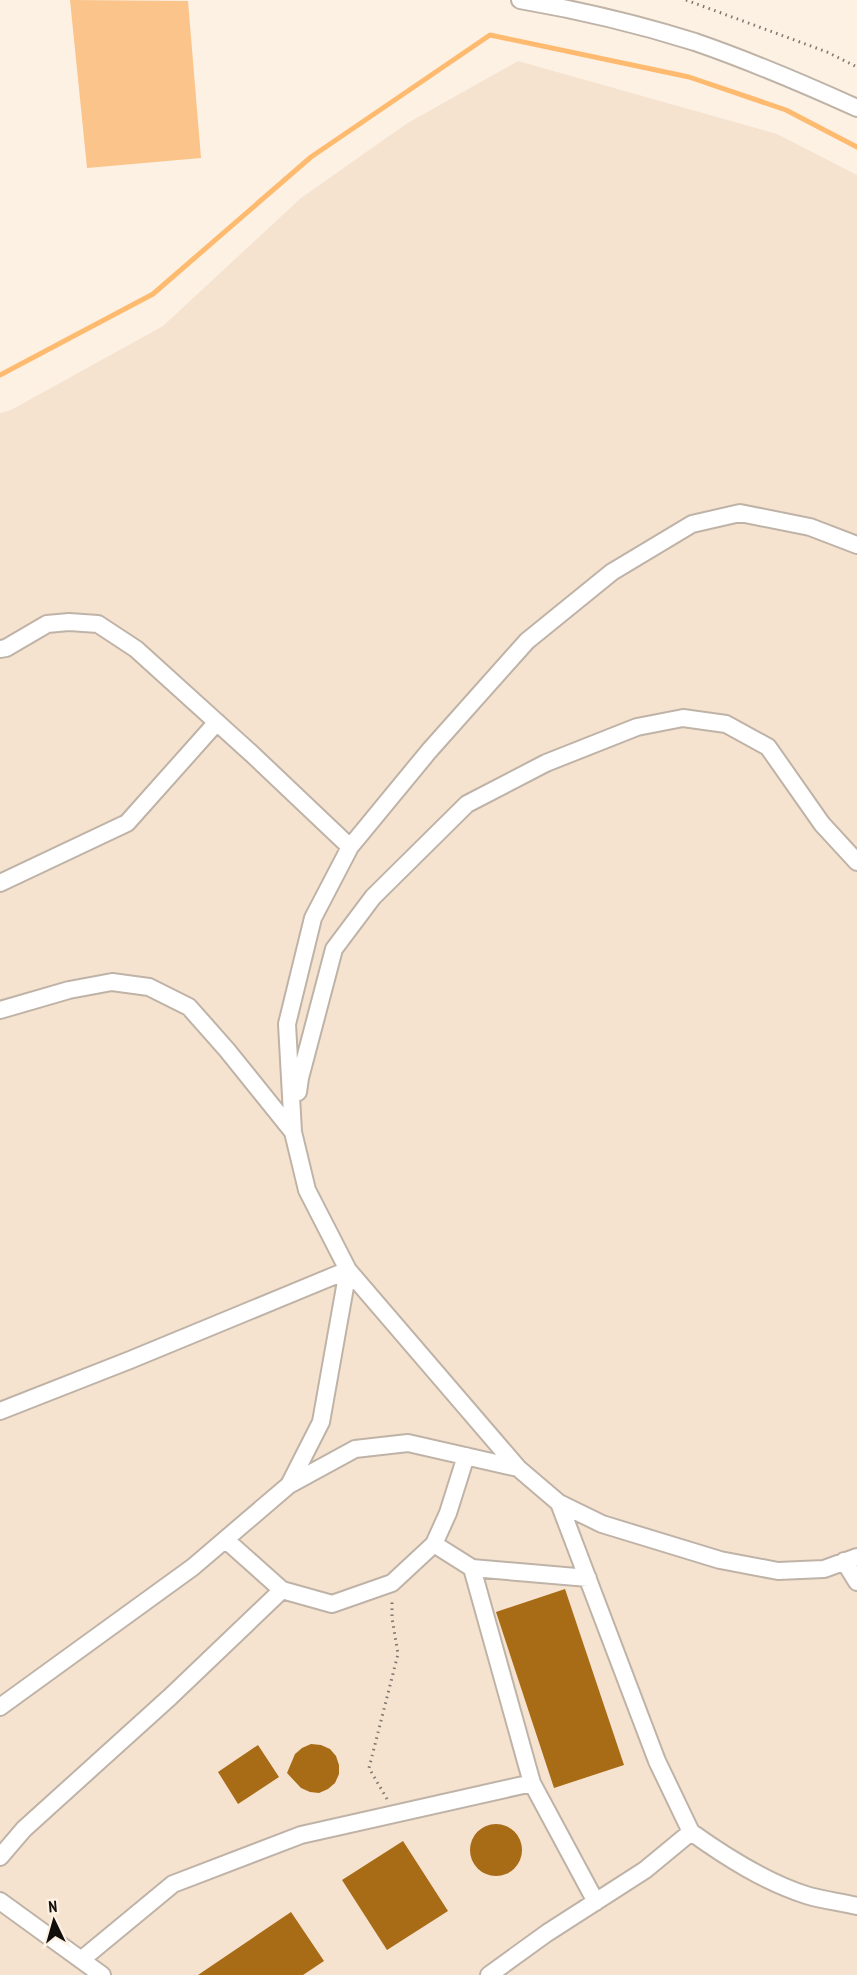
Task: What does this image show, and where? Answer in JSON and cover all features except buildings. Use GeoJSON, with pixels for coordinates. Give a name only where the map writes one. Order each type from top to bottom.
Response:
{"type":"FeatureCollection","features":[{"type":"Feature","properties":{"kind":"lane"},"geometry":{"type":"LineString","coordinates":[[520,0],[628,23],[693,42],[790,78],[857,108]]}},
{"type":"Feature","properties":{"kind":"lane"},"geometry":{"type":"LineString","coordinates":[[857,545],[810,527],[740,513],[692,525],[612,572],[527,641],[429,751],[350,847],[313,918],[287,1024],[293,1132],[307,1190],[348,1269],[518,1468],[559,1503],[602,1524],[720,1560],[778,1570],[824,1569],[851,1559],[857,1582]]}},
{"type":"Feature","properties":{"kind":"lane"},"geometry":{"type":"LineString","coordinates":[[0,649],[6,648],[47,624],[69,622],[98,624],[136,649],[350,847]]}},
{"type":"Feature","properties":{"kind":"lane"},"geometry":{"type":"LineString","coordinates":[[293,1132],[300,1078],[334,949],[373,897],[466,804],[546,763],[637,727],[660,722],[683,718],[726,724],[768,747],[822,824],[857,862]]}},
{"type":"Feature","properties":{"kind":"lane"},"geometry":{"type":"LineString","coordinates":[[0,883],[127,823],[217,722]]}},
{"type":"Feature","properties":{"kind":"lane"},"geometry":{"type":"LineString","coordinates":[[0,1010],[69,990],[112,982],[149,987],[189,1007],[293,1132]]}},
{"type":"Feature","properties":{"kind":"lane"},"geometry":{"type":"LineString","coordinates":[[0,1411],[130,1360],[348,1269]]}},
{"type":"Feature","properties":{"kind":"lane"},"geometry":{"type":"LineString","coordinates":[[289,1485],[321,1422],[348,1269]]}},
{"type":"Feature","properties":{"kind":"lane"},"geometry":{"type":"LineString","coordinates":[[0,1707],[193,1567],[289,1485],[355,1449],[408,1443],[518,1468]]}},
{"type":"Feature","properties":{"kind":"lane"},"geometry":{"type":"LineString","coordinates":[[226,1540],[282,1590],[332,1604],[393,1583],[434,1544],[448,1513],[466,1455]]}},
{"type":"Feature","properties":{"kind":"lane"},"geometry":{"type":"LineString","coordinates":[[559,1503],[657,1761],[691,1832],[760,1875],[806,1895],[857,1906]]}},
{"type":"Feature","properties":{"kind":"lane"},"geometry":{"type":"LineString","coordinates":[[434,1544],[472,1568],[588,1578]]}},
{"type":"Feature","properties":{"kind":"lane"},"geometry":{"type":"LineString","coordinates":[[472,1568],[532,1783],[596,1902]]}},
{"type":"Feature","properties":{"kind":"lane"},"geometry":{"type":"LineString","coordinates":[[0,1857],[24,1829],[170,1697],[282,1590]]}},
{"type":"Feature","properties":{"kind":"lane"},"geometry":{"type":"LineString","coordinates":[[81,1960],[172,1884],[301,1834],[532,1783]]}},
{"type":"Feature","properties":{"kind":"lane"},"geometry":{"type":"LineString","coordinates":[[489,1975],[548,1933],[645,1870],[691,1832]]}},
{"type":"Feature","properties":{"kind":"lane"},"geometry":{"type":"LineString","coordinates":[[0,1901],[102,1975]]}},
{"type":"Feature","properties":{"kind":"path"},"geometry":{"type":"LineString","coordinates":[[686,0],[827,52],[857,67]]}},
{"type":"Feature","properties":{"kind":"path"},"geometry":{"type":"LineString","coordinates":[[393,1583],[392,1618],[398,1654],[369,1767],[396,1814]]}},
{"type":"Feature","properties":{"kind":"shaded area"},"geometry":{"type":"Polygon","coordinates":[[[70,0],[188,1],[201,158],[87,168],[70,0]]]}},
{"type":"Feature","properties":{"kind":"shaded area"},"geometry":{"type":"Polygon","coordinates":[[[518,61],[777,134],[857,175],[857,1975],[0,1975],[0,413],[11,410],[163,326],[301,198],[406,124],[518,61]]]}},
{"type":"Feature","properties":{"kind":"waterway"},"geometry":{"type":"LineString","coordinates":[[0,375],[153,294],[311,157],[490,35],[689,77],[786,110],[857,147]]}}]}
